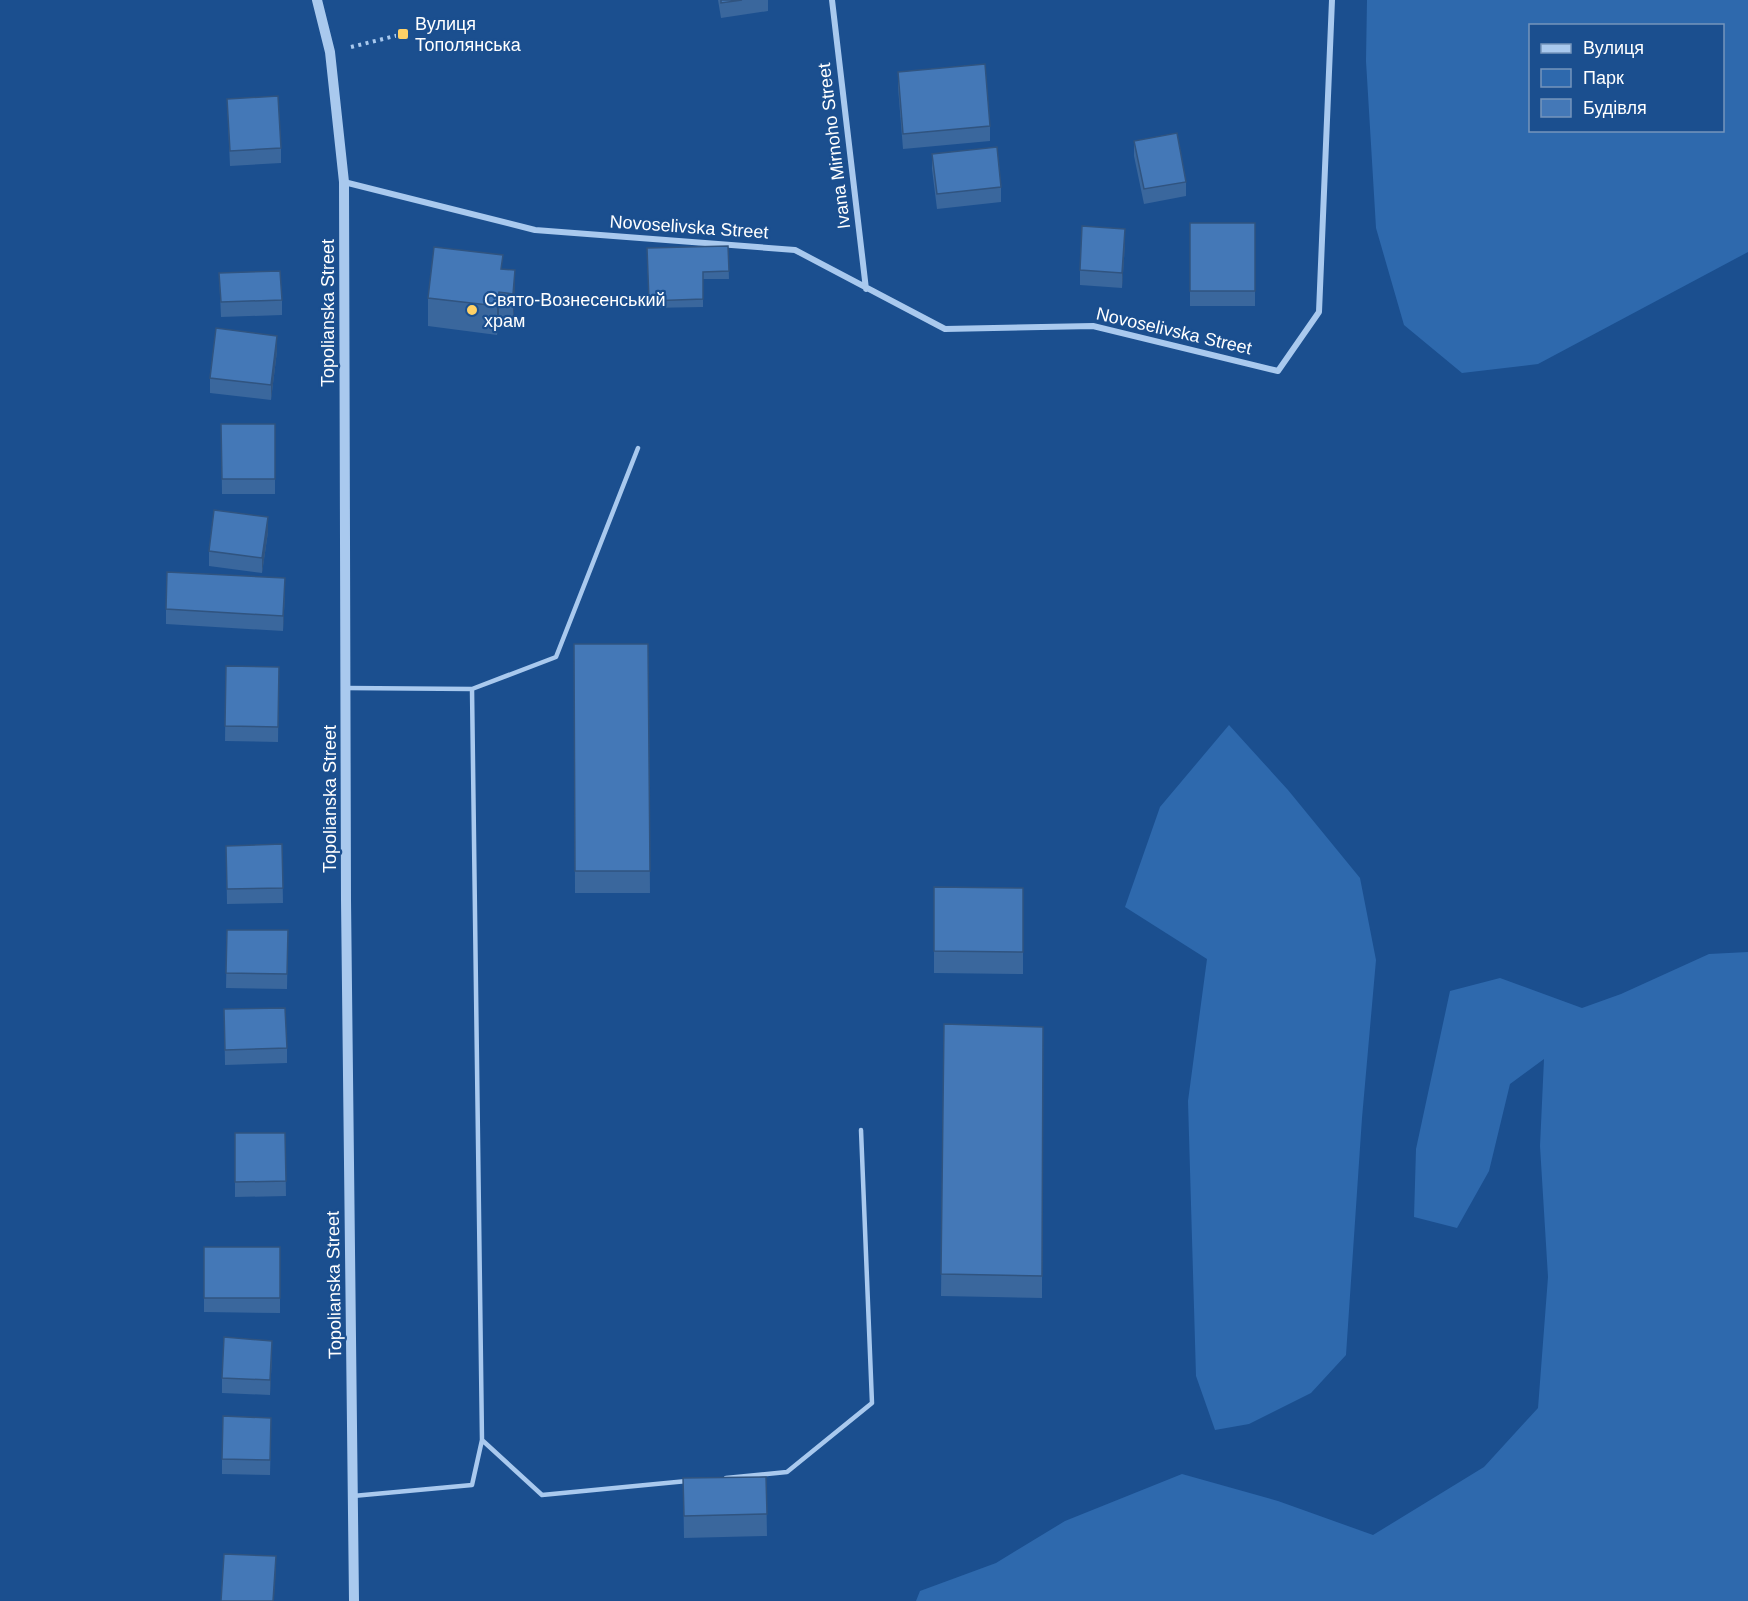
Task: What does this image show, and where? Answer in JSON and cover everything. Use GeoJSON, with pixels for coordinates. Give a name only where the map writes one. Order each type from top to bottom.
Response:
{"type":"FeatureCollection","features":[{"type":"Feature","properties":{"kind":"street","name":"Topolianska Street"},"geometry":{"type":"LineString","coordinates":[[316,0],[330,51],[344,182],[354,1601]]}},
{"type":"Feature","properties":{"kind":"street","name":"Ivana Mirnoho Street"},"geometry":{"type":"LineString","coordinates":[[832,0],[866,288]]}},
{"type":"Feature","properties":{"kind":"street","name":"Novoselivska Street"},"geometry":{"type":"LineString","coordinates":[[344,182],[535,230],[795,250],[945,329],[1093,326],[1278,371],[1319,312],[1332,0]]}},
{"type":"Feature","properties":{"kind":"lane"},"geometry":{"type":"LineString","coordinates":[[346,688],[472,690],[556,657],[638,447]]}},
{"type":"Feature","properties":{"kind":"lane"},"geometry":{"type":"LineString","coordinates":[[353,1496],[472,1485],[482,1440],[472,690]]}},
{"type":"Feature","properties":{"kind":"lane"},"geometry":{"type":"LineString","coordinates":[[717,1479],[787,1472],[872,1403],[861,1131]]}},
{"type":"Feature","properties":{"kind":"lane"},"geometry":{"type":"LineString","coordinates":[[482,1440],[542,1495],[694,1481]]}},
{"type":"Feature","properties":{"kind":"path"},"geometry":{"type":"LineString","coordinates":[[330,51],[403,34]]}},
{"type":"Feature","properties":{"kind":"green space"},"geometry":{"type":"Polygon","coordinates":[[[1367,0],[1748,0],[1748,252],[1538,364],[1462,373],[1404,325],[1376,228],[1366,61],[1367,0]]]}},
{"type":"Feature","properties":{"kind":"green space"},"geometry":{"type":"Polygon","coordinates":[[[1229,725],[1288,790],[1360,878],[1376,960],[1362,1118],[1346,1355],[1311,1393],[1249,1424],[1215,1430],[1196,1376],[1188,1101],[1207,959],[1125,907],[1160,807],[1229,725]]]}},
{"type":"Feature","properties":{"kind":"green space"},"geometry":{"type":"Polygon","coordinates":[[[1748,952],[1748,1601],[916,1601],[920,1591],[996,1563],[1065,1521],[1182,1474],[1278,1501],[1373,1535],[1484,1467],[1538,1408],[1548,1277],[1540,1146],[1544,1059],[1510,1084],[1489,1171],[1457,1228],[1414,1217],[1416,1149],[1450,991],[1500,978],[1582,1008],[1621,994],[1709,954],[1748,952]]]}},
{"type":"Feature","properties":{"kind":"building"},"geometry":{"type":"Polygon","coordinates":[[[721,0],[742,0],[721,3],[721,0]]]}},
{"type":"Feature","properties":{"kind":"building"},"geometry":{"type":"Polygon","coordinates":[[[985,64],[990,126],[903,134],[898,72],[985,64]]]}},
{"type":"Feature","properties":{"kind":"building"},"geometry":{"type":"Polygon","coordinates":[[[278,96],[281,148],[230,151],[227,99],[278,96]]]}},
{"type":"Feature","properties":{"kind":"building"},"geometry":{"type":"Polygon","coordinates":[[[1177,133],[1186,182],[1144,189],[1134,141],[1177,133]]]}},
{"type":"Feature","properties":{"kind":"building"},"geometry":{"type":"Polygon","coordinates":[[[997,147],[1001,187],[937,194],[932,154],[997,147]]]}},
{"type":"Feature","properties":{"kind":"building"},"geometry":{"type":"Polygon","coordinates":[[[1190,223],[1255,223],[1255,291],[1190,291],[1190,223]]]}},
{"type":"Feature","properties":{"kind":"building"},"geometry":{"type":"Polygon","coordinates":[[[1082,226],[1125,229],[1122,273],[1080,270],[1082,226]]]}},
{"type":"Feature","properties":{"kind":"building"},"geometry":{"type":"Polygon","coordinates":[[[728,246],[729,271],[703,272],[703,299],[649,301],[647,248],[728,246]]]}},
{"type":"Feature","properties":{"kind":"building"},"geometry":{"type":"Polygon","coordinates":[[[434,247],[503,255],[501,269],[515,270],[513,294],[499,292],[497,306],[428,298],[434,247]]]}},
{"type":"Feature","properties":{"kind":"building"},"geometry":{"type":"Polygon","coordinates":[[[280,271],[282,300],[221,302],[219,273],[280,271]]]}},
{"type":"Feature","properties":{"kind":"building"},"geometry":{"type":"Polygon","coordinates":[[[216,328],[277,336],[271,385],[210,378],[216,328]]]}},
{"type":"Feature","properties":{"kind":"building"},"geometry":{"type":"Polygon","coordinates":[[[221,424],[275,424],[275,479],[222,479],[221,424]]]}},
{"type":"Feature","properties":{"kind":"building"},"geometry":{"type":"Polygon","coordinates":[[[214,510],[268,517],[262,558],[209,551],[214,510]]]}},
{"type":"Feature","properties":{"kind":"building"},"geometry":{"type":"Polygon","coordinates":[[[167,572],[285,578],[283,616],[166,609],[167,572]]]}},
{"type":"Feature","properties":{"kind":"building"},"geometry":{"type":"Polygon","coordinates":[[[574,644],[648,644],[650,871],[575,871],[574,644]]]}},
{"type":"Feature","properties":{"kind":"building"},"geometry":{"type":"Polygon","coordinates":[[[226,666],[279,667],[278,727],[225,726],[226,666]]]}},
{"type":"Feature","properties":{"kind":"building"},"geometry":{"type":"Polygon","coordinates":[[[282,844],[283,888],[227,889],[226,846],[282,844]]]}},
{"type":"Feature","properties":{"kind":"building"},"geometry":{"type":"Polygon","coordinates":[[[934,887],[1023,888],[1023,952],[934,951],[934,887]]]}},
{"type":"Feature","properties":{"kind":"building"},"geometry":{"type":"Polygon","coordinates":[[[227,930],[288,930],[287,974],[226,973],[227,930]]]}},
{"type":"Feature","properties":{"kind":"building"},"geometry":{"type":"Polygon","coordinates":[[[285,1008],[287,1048],[225,1050],[224,1009],[285,1008]]]}},
{"type":"Feature","properties":{"kind":"building"},"geometry":{"type":"Polygon","coordinates":[[[944,1024],[1043,1027],[1042,1276],[941,1274],[944,1024]]]}},
{"type":"Feature","properties":{"kind":"building"},"geometry":{"type":"Polygon","coordinates":[[[235,1133],[285,1133],[286,1181],[235,1182],[235,1133]]]}},
{"type":"Feature","properties":{"kind":"building"},"geometry":{"type":"Polygon","coordinates":[[[204,1247],[280,1247],[280,1298],[204,1298],[204,1247]]]}},
{"type":"Feature","properties":{"kind":"building"},"geometry":{"type":"Polygon","coordinates":[[[224,1337],[272,1341],[270,1380],[222,1378],[224,1337]]]}},
{"type":"Feature","properties":{"kind":"building"},"geometry":{"type":"Polygon","coordinates":[[[223,1416],[271,1418],[270,1460],[222,1459],[223,1416]]]}},
{"type":"Feature","properties":{"kind":"building"},"geometry":{"type":"Polygon","coordinates":[[[766,1477],[767,1514],[684,1516],[683,1478],[766,1477]]]}},
{"type":"Feature","properties":{"kind":"building"},"geometry":{"type":"Polygon","coordinates":[[[224,1554],[276,1556],[273,1601],[221,1601],[224,1554]]]}},
{"type":"Feature","properties":{"kind":"place","name":"Вулиця Тополянська"},"geometry":{"type":"Point","coordinates":[403,34]}},
{"type":"Feature","properties":{"kind":"place","name":"Свято-Вознесенський храм"},"geometry":{"type":"Point","coordinates":[472,310]}}]}
